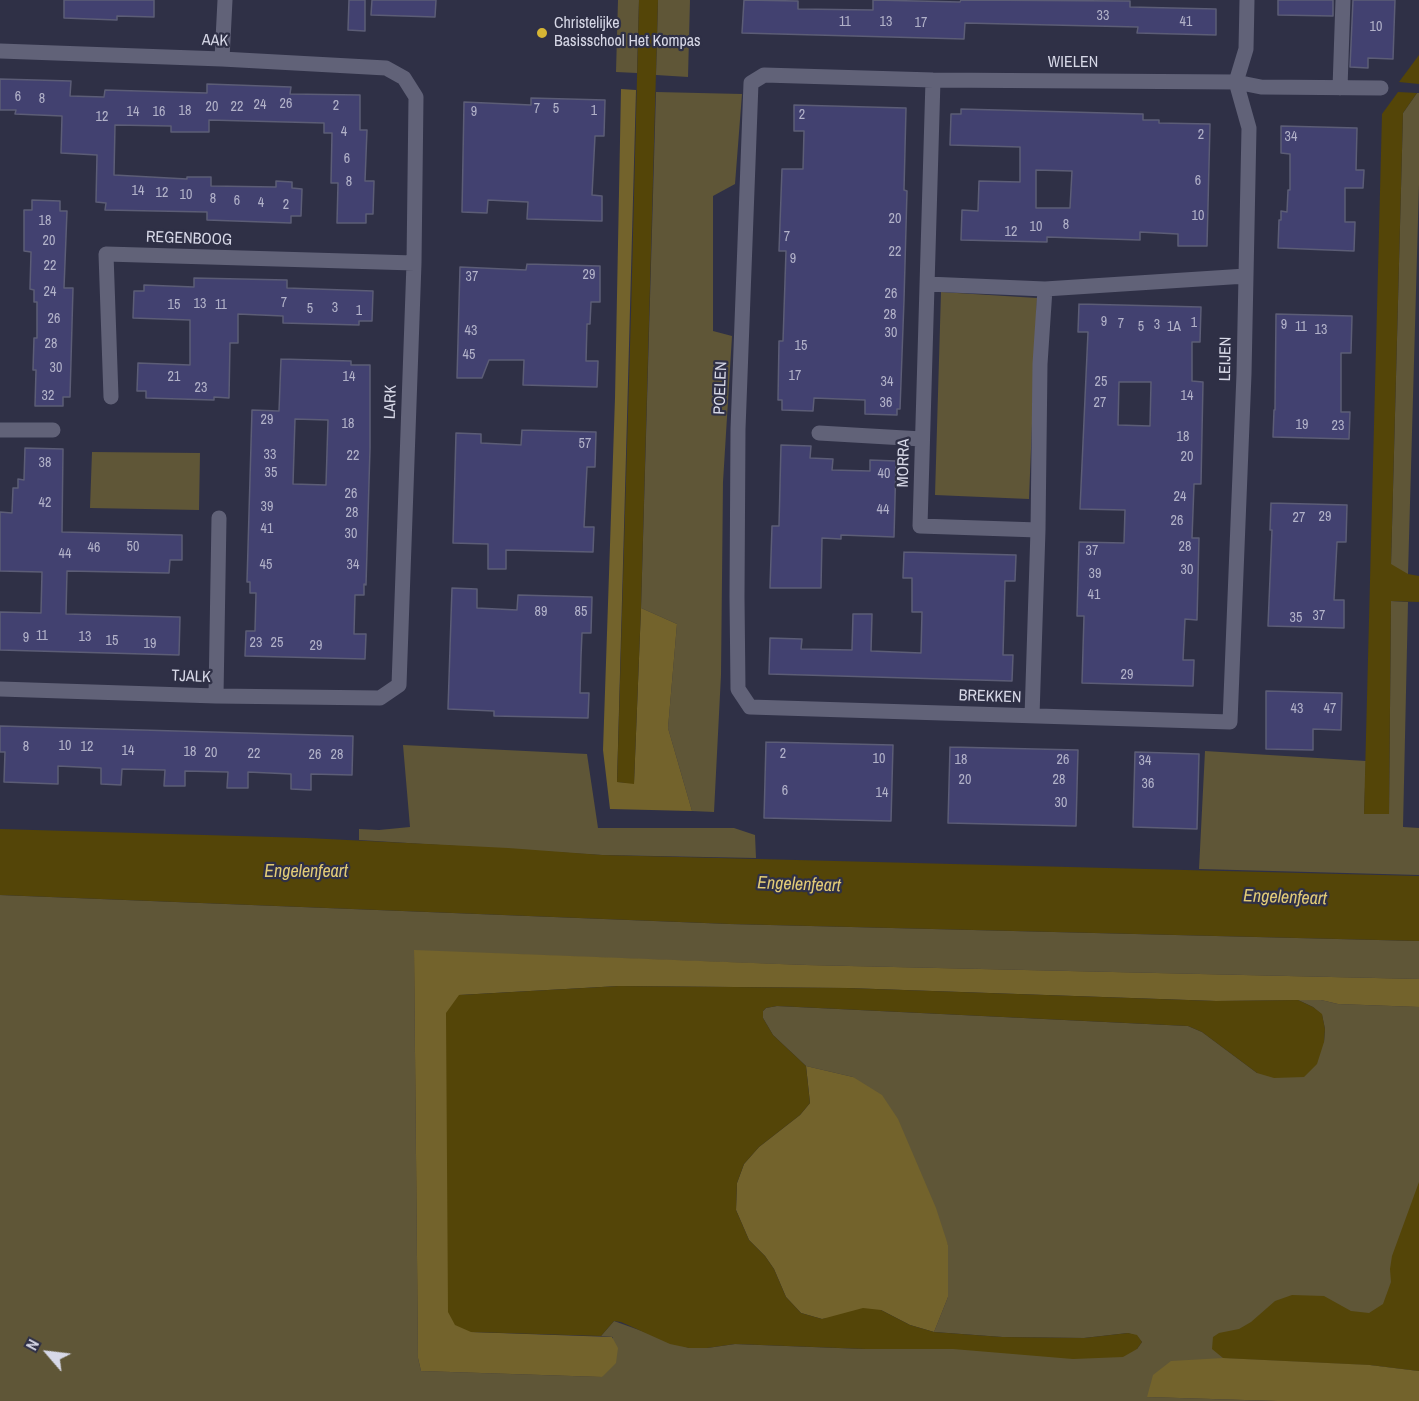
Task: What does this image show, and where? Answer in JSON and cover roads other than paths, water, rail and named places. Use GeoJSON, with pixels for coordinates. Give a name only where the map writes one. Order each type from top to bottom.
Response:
{"type":"FeatureCollection","features":[{"type":"Feature","properties":{"kind":"street"},"geometry":{"type":"LineString","coordinates":[[222,59],[225,0]]}},
{"type":"Feature","properties":{"kind":"street"},"geometry":{"type":"LineString","coordinates":[[1236,82],[1246,49],[1247,0]]}},
{"type":"Feature","properties":{"kind":"street"},"geometry":{"type":"LineString","coordinates":[[1340,88],[1343,0]]}},
{"type":"Feature","properties":{"kind":"street","name":"AAK"},"geometry":{"type":"LineString","coordinates":[[0,51],[386,68],[404,78],[416,97]]}},
{"type":"Feature","properties":{"kind":"street","name":"WIELEN"},"geometry":{"type":"LineString","coordinates":[[764,75],[933,80],[1236,82],[1261,87],[1382,88]]}},
{"type":"Feature","properties":{"kind":"street","name":"POELEN"},"geometry":{"type":"LineString","coordinates":[[750,707],[738,689],[738,429],[751,83],[764,75]]}},
{"type":"Feature","properties":{"kind":"street","name":"MORRA"},"geometry":{"type":"LineString","coordinates":[[933,80],[920,526],[1038,530]]}},
{"type":"Feature","properties":{"kind":"street","name":"LEIJEN"},"geometry":{"type":"LineString","coordinates":[[1230,722],[1244,374],[1249,128],[1236,82]]}},
{"type":"Feature","properties":{"kind":"street","name":"LARK"},"geometry":{"type":"LineString","coordinates":[[380,698],[399,685],[414,263],[416,97]]}},
{"type":"Feature","properties":{"kind":"street","name":"REGENBOOG"},"geometry":{"type":"LineString","coordinates":[[111,398],[106,254],[414,263]]}},
{"type":"Feature","properties":{"kind":"street"},"geometry":{"type":"LineString","coordinates":[[927,284],[1045,289],[1246,276]]}},
{"type":"Feature","properties":{"kind":"street"},"geometry":{"type":"LineString","coordinates":[[1032,716],[1040,364],[1045,289]]}},
{"type":"Feature","properties":{"kind":"street"},"geometry":{"type":"LineString","coordinates":[[0,430],[53,430]]}},
{"type":"Feature","properties":{"kind":"street"},"geometry":{"type":"LineString","coordinates":[[819,433],[922,439]]}},
{"type":"Feature","properties":{"kind":"street"},"geometry":{"type":"LineString","coordinates":[[216,696],[219,518]]}},
{"type":"Feature","properties":{"kind":"street","name":"TJALK"},"geometry":{"type":"LineString","coordinates":[[0,689],[216,696],[380,698]]}},
{"type":"Feature","properties":{"kind":"street","name":"BREKKEN"},"geometry":{"type":"LineString","coordinates":[[750,707],[1230,722]]}},
{"type":"Feature","properties":{"kind":"water"},"geometry":{"type":"Polygon","coordinates":[[[639,0],[658,0],[634,784],[617,782],[639,0]]]}},
{"type":"Feature","properties":{"kind":"water"},"geometry":{"type":"Polygon","coordinates":[[[1419,55],[1419,84],[1399,82],[1419,55]]]}},
{"type":"Feature","properties":{"kind":"water"},"geometry":{"type":"Polygon","coordinates":[[[1398,92],[1417,93],[1403,113],[1391,564],[1408,574],[1419,576],[1419,602],[1391,601],[1389,814],[1364,814],[1382,114],[1398,92]]]}},
{"type":"Feature","properties":{"kind":"water","name":"Engelenfeart"},"geometry":{"type":"Polygon","coordinates":[[[0,829],[307,838],[602,855],[1419,876],[1419,941],[730,924],[0,895],[0,829]]]}},
{"type":"Feature","properties":{"kind":"water"},"geometry":{"type":"Polygon","coordinates":[[[619,986],[847,988],[1216,1001],[1298,1000],[1322,1014],[1325,1029],[1324,1042],[1317,1064],[1304,1077],[1274,1078],[1257,1073],[1202,1032],[1188,1026],[777,1006],[766,1008],[763,1011],[763,1018],[773,1035],[806,1066],[810,1103],[800,1115],[759,1147],[744,1164],[737,1183],[736,1210],[749,1240],[765,1256],[774,1269],[786,1297],[801,1313],[822,1319],[863,1308],[881,1310],[910,1325],[934,1332],[1002,1337],[1084,1338],[1128,1333],[1137,1335],[1142,1342],[1137,1349],[1123,1357],[1073,1359],[953,1349],[865,1349],[735,1344],[689,1348],[670,1344],[614,1321],[601,1336],[471,1332],[455,1325],[448,1312],[446,1013],[459,995],[619,986]]]}},
{"type":"Feature","properties":{"kind":"water"},"geometry":{"type":"Polygon","coordinates":[[[1419,1182],[1419,1371],[1370,1365],[1223,1358],[1212,1349],[1213,1337],[1219,1333],[1239,1329],[1251,1322],[1275,1301],[1292,1295],[1324,1296],[1351,1311],[1369,1313],[1383,1304],[1391,1282],[1392,1256],[1419,1182]]]}},
{"type":"Feature","properties":{"kind":"place","name":"Christelijke Basisschool Het Kompas"},"geometry":{"type":"Point","coordinates":[542,33]}}]}
